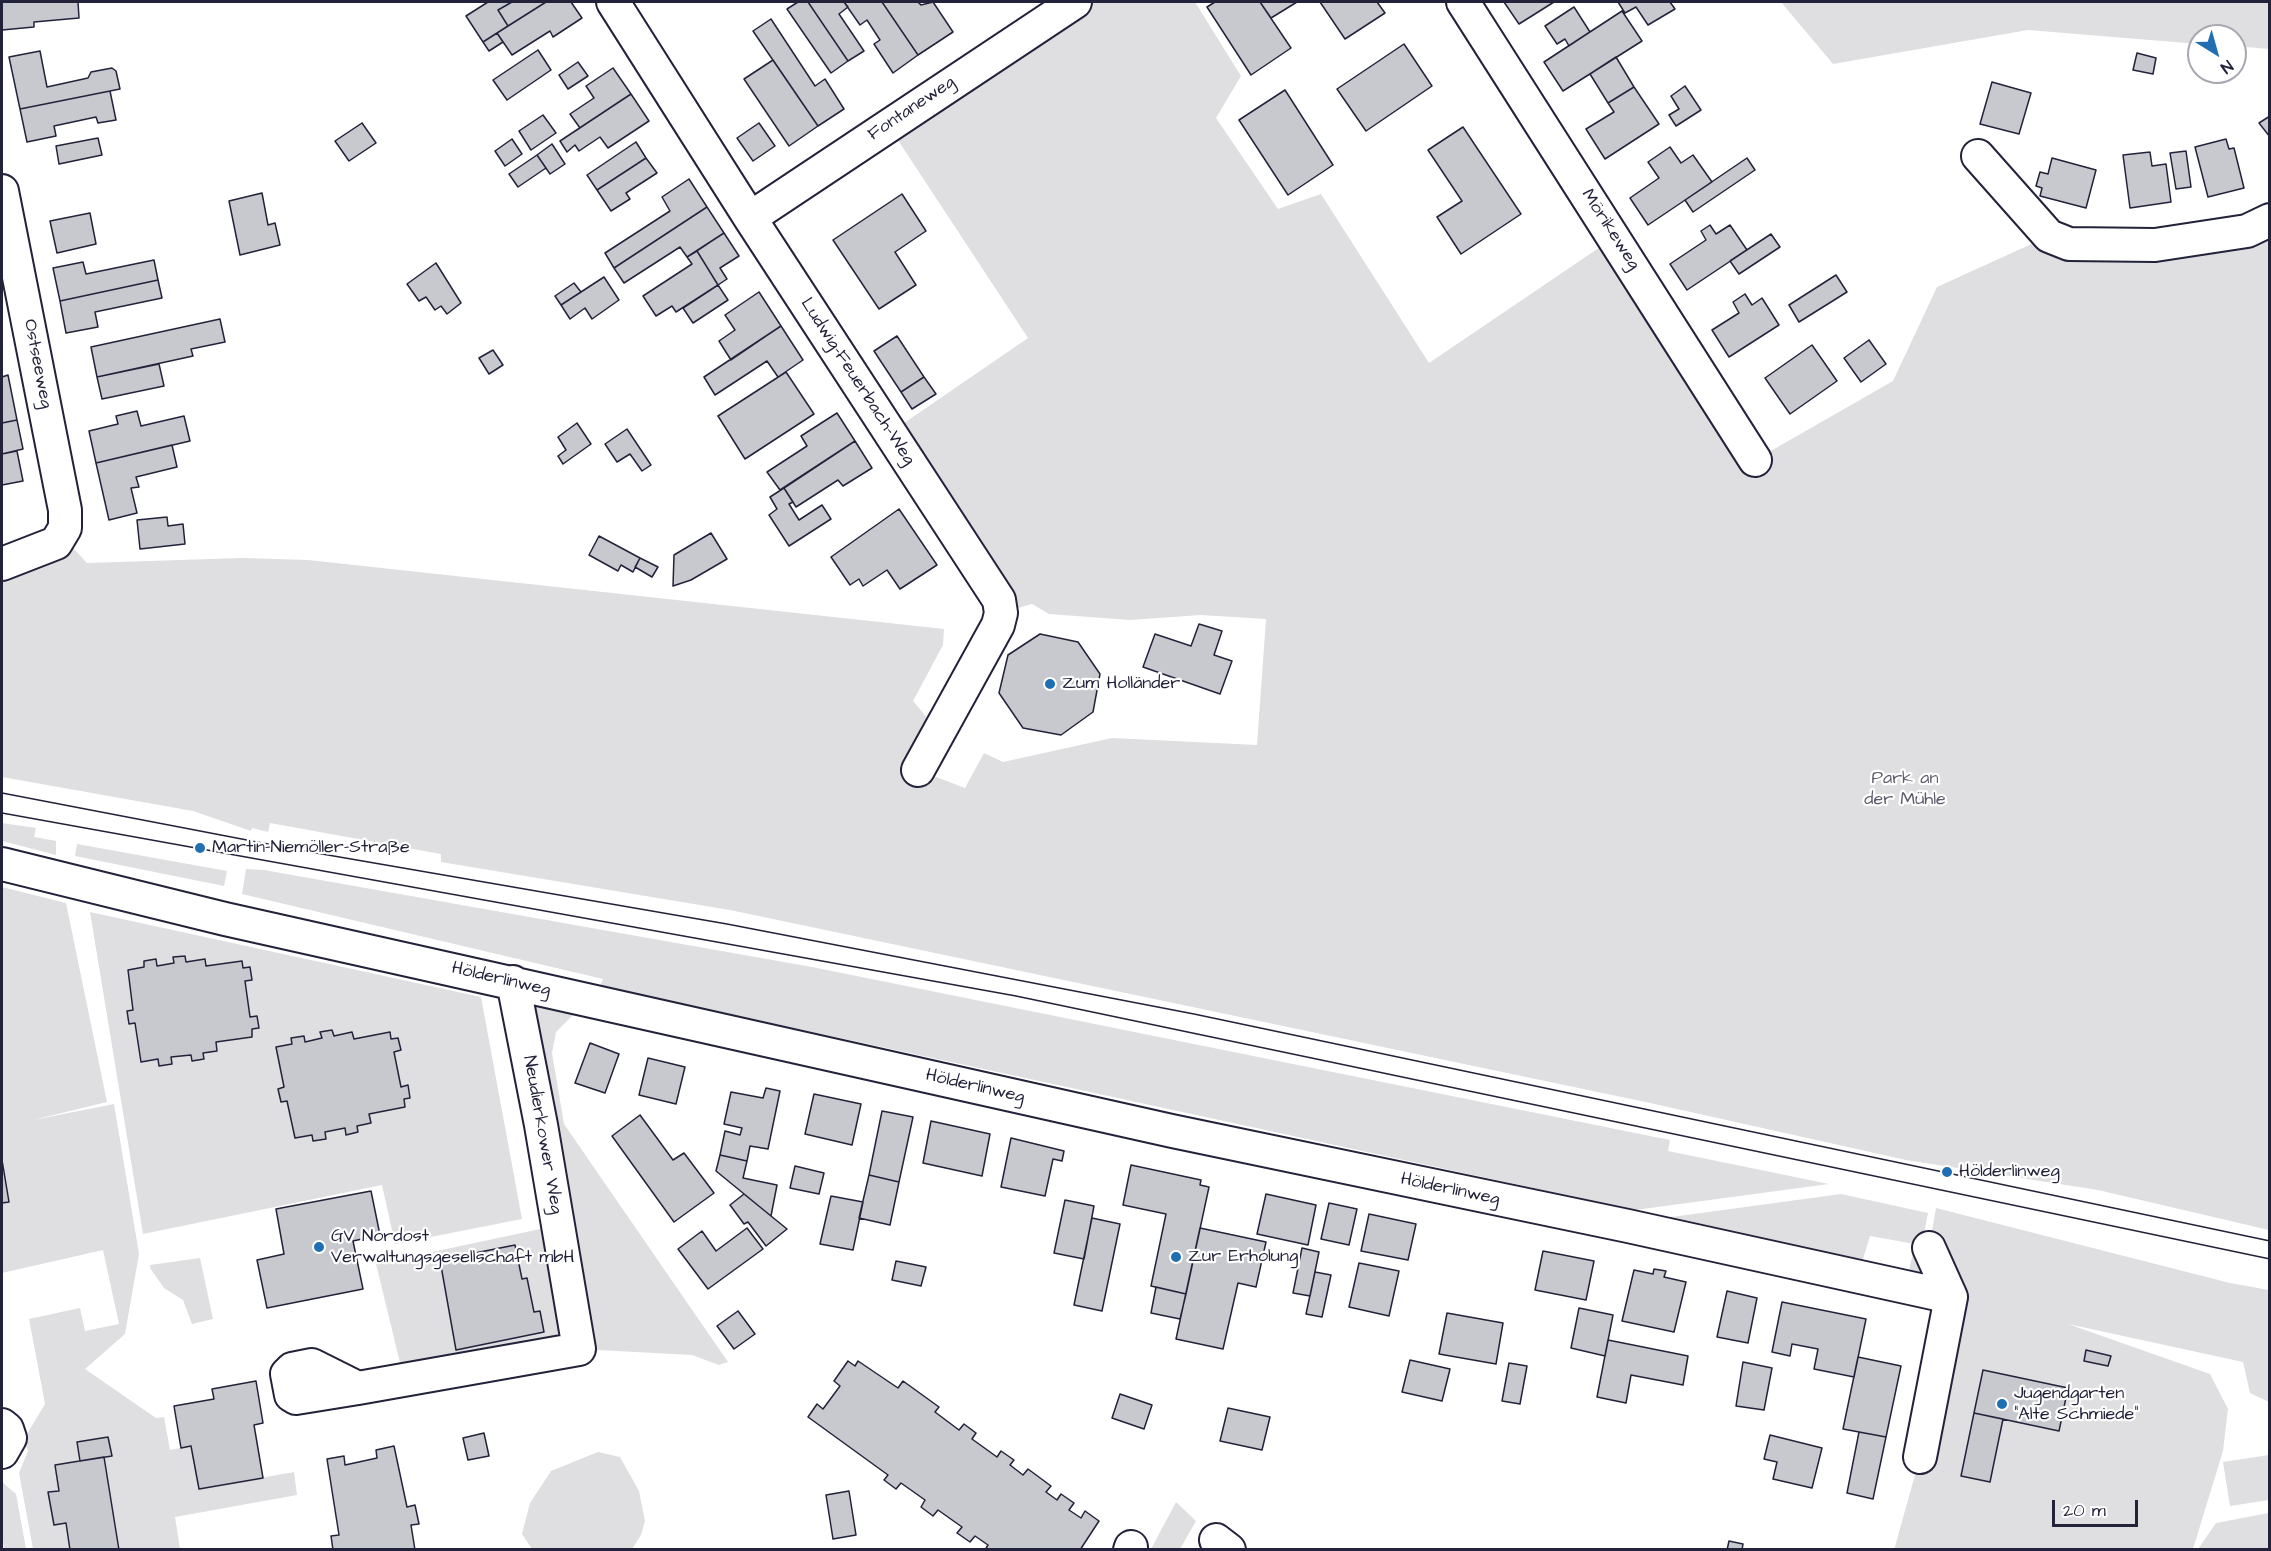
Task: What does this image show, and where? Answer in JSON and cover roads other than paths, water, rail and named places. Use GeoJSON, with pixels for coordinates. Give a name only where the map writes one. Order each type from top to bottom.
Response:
{"type":"FeatureCollection","features":[{"type":"Feature","properties":{"kind":"street","name":"Ludwig-Feuerbach-Weg"},"geometry":{"type":"LineString","coordinates":[[613,2],[750,218],[999,600],[1001,613],[998,625],[918,770]]}},
{"type":"Feature","properties":{"kind":"street","name":"Fontaneweg"},"geometry":{"type":"LineString","coordinates":[[750,218],[1075,2]]}},
{"type":"Feature","properties":{"kind":"street","name":"Mörikeweg"},"geometry":{"type":"LineString","coordinates":[[1462,2],[1755,460]]}},
{"type":"Feature","properties":{"kind":"street"},"geometry":{"type":"LineString","coordinates":[[1978,156],[2049,236],[2069,244],[2155,245],[2247,231],[2270,220]]}},
{"type":"Feature","properties":{"kind":"street","name":"Ostseeweg"},"geometry":{"type":"LineString","coordinates":[[2,191],[65,510],[62,536],[43,549],[2,564]]}},
{"type":"Feature","properties":{"kind":"street","name":"Hölderlinweg"},"geometry":{"type":"LineString","coordinates":[[2,864],[218,917],[1160,1129],[1628,1226],[1951,1298]]}},
{"type":"Feature","properties":{"kind":"street","name":"Neudierkower Weg"},"geometry":{"type":"LineString","coordinates":[[358,1388],[579,1349],[541,1125],[513,982]]}},
{"type":"Feature","properties":{"kind":"street"},"geometry":{"type":"LineString","coordinates":[[1920,1457],[1951,1298],[1929,1248]]}},
{"type":"Feature","properties":{"kind":"street"},"geometry":{"type":"LineString","coordinates":[[2,1425],[10,1438],[2,1452]]}},
{"type":"Feature","properties":{"kind":"tram line"},"geometry":{"type":"LineString","coordinates":[[2,793],[299,850],[727,924],[1194,1014],[2270,1241]]}},
{"type":"Feature","properties":{"kind":"tram line"},"geometry":{"type":"LineString","coordinates":[[2,813],[1016,996],[2270,1259]]}},
{"type":"Feature","properties":{"kind":"place","name":"Zum Holländer"},"geometry":{"type":"Point","coordinates":[1050,684]}},
{"type":"Feature","properties":{"kind":"place","name":"Martin-Niemöller-Straße"},"geometry":{"type":"Point","coordinates":[200,848]}},
{"type":"Feature","properties":{"kind":"place","name":"Hölderlinweg"},"geometry":{"type":"Point","coordinates":[1947,1172]}},
{"type":"Feature","properties":{"kind":"place","name":"GV Nordost Verwaltungsgesellschaft mbH"},"geometry":{"type":"Point","coordinates":[319,1247]}},
{"type":"Feature","properties":{"kind":"place","name":"Zur Erholung"},"geometry":{"type":"Point","coordinates":[1176,1257]}},
{"type":"Feature","properties":{"kind":"place","name":"Jugendgarten \"Alte Schmiede\""},"geometry":{"type":"Point","coordinates":[2002,1404]}},
{"type":"Feature","properties":{"kind":"park label","name":"Park an der Mühle"},"geometry":{"type":"Point","coordinates":[1905,789]}}]}
